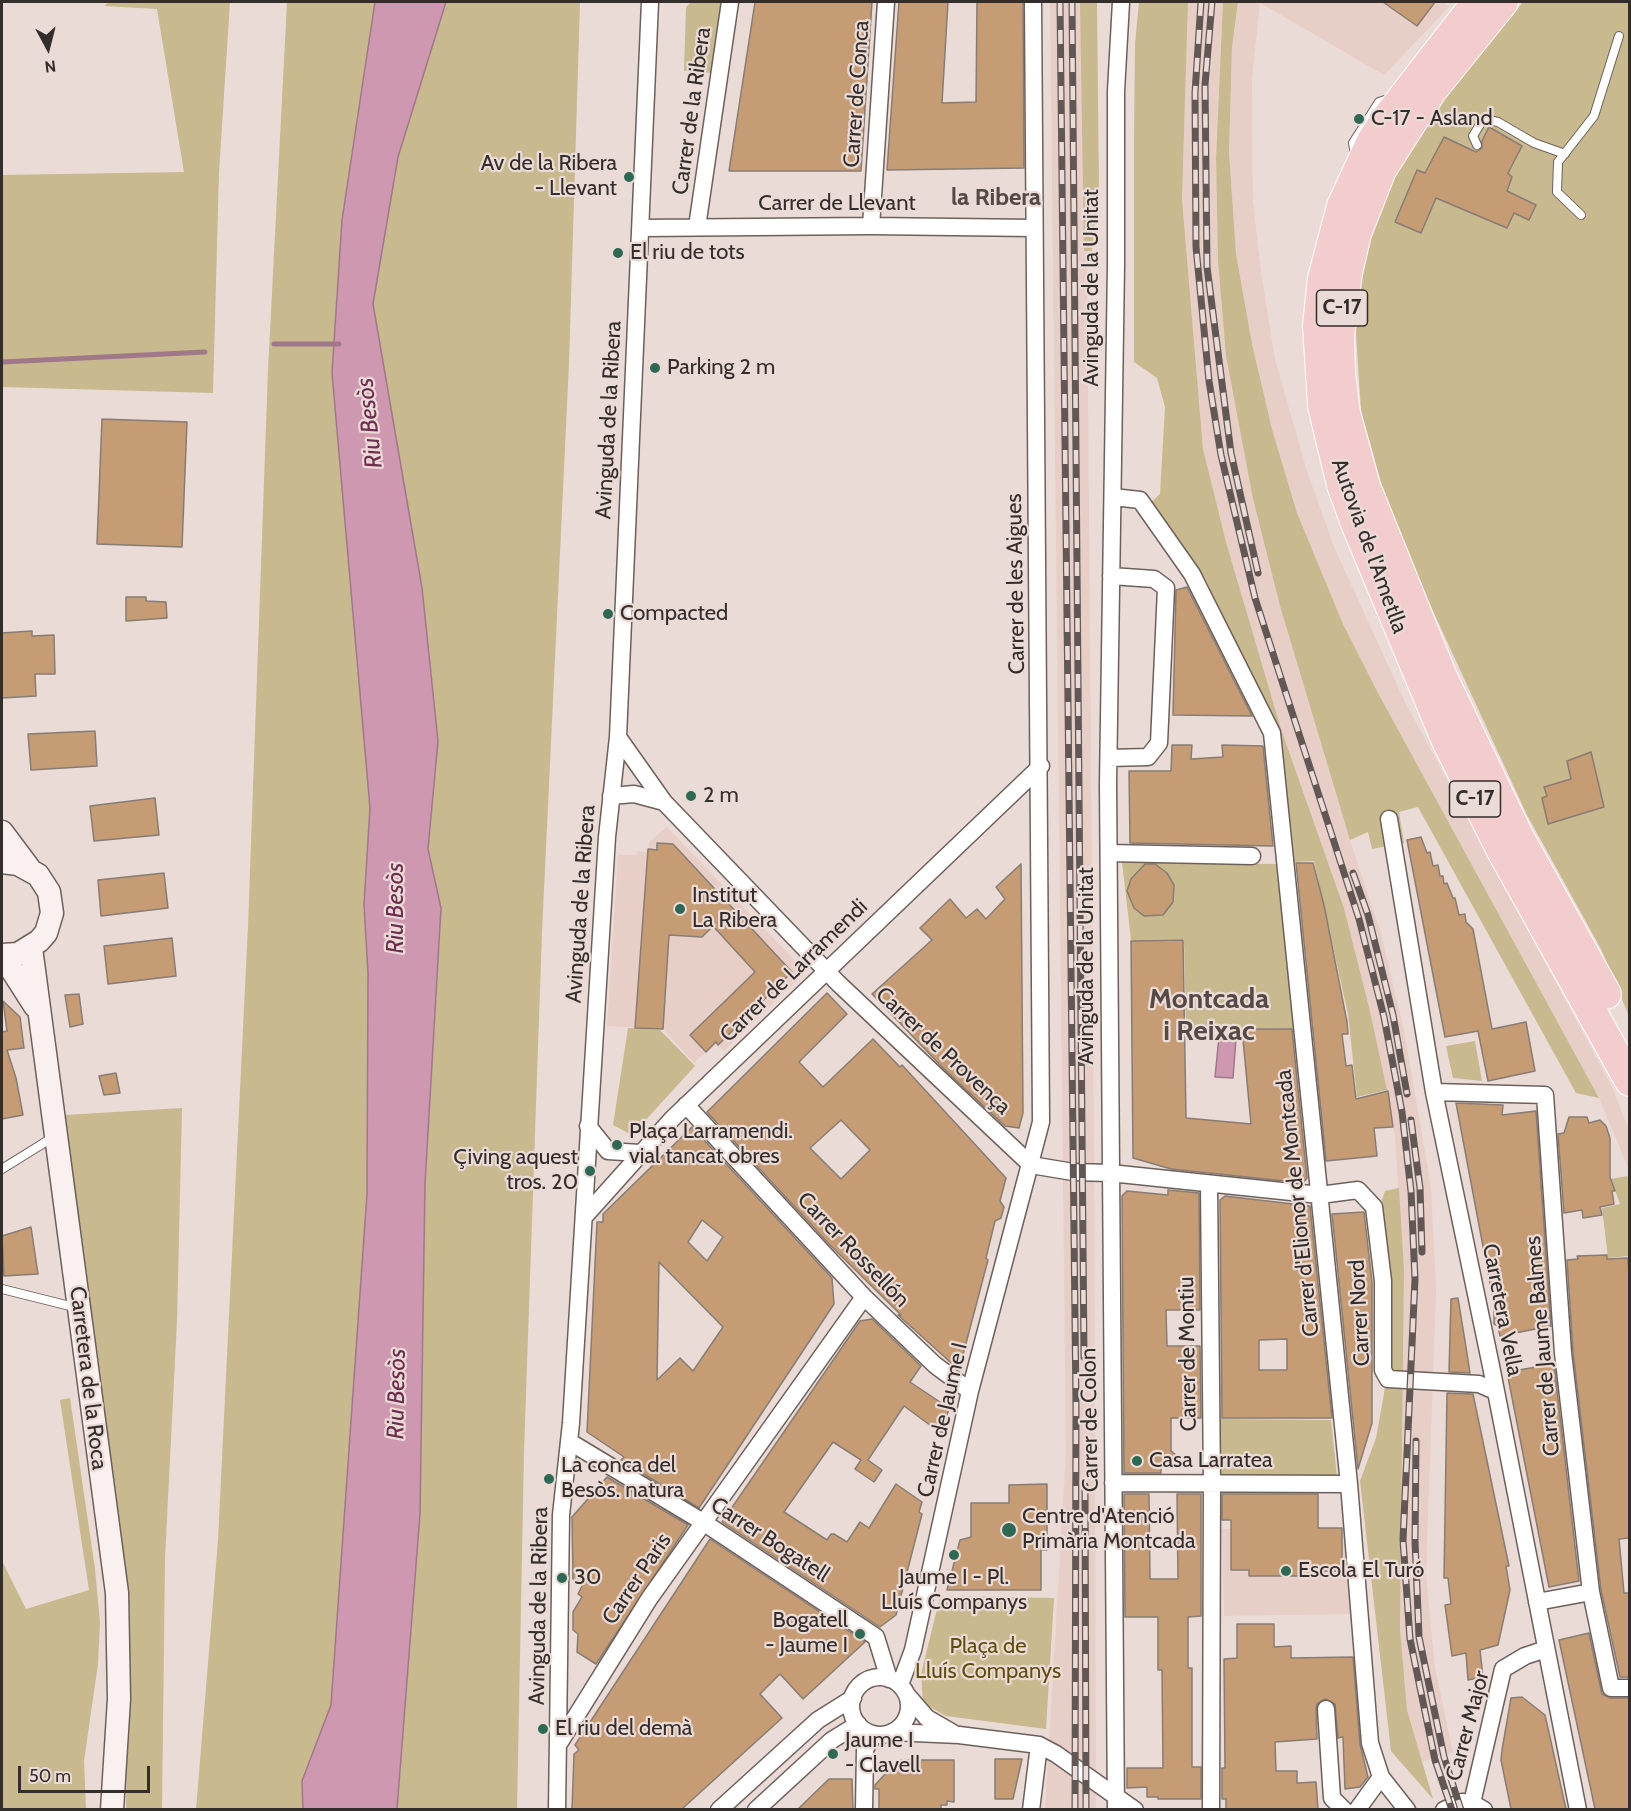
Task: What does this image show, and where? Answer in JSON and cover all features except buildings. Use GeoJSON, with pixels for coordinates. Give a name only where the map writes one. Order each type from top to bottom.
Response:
{"type":"FeatureCollection","features":[{"type":"Feature","properties":{"kind":"highway","name":"Autovia de l'Ametlla"},"geometry":{"type":"LineString","coordinates":[[1477,2],[1403,94],[1372,141],[1357,171],[1332,239],[1323,278],[1318,324],[1323,406],[1342,485],[1410,656],[1447,741],[1501,849],[1629,1081]]}},
{"type":"Feature","properties":{"kind":"highway","name":"Autovia de l'Ametlla"},"geometry":{"type":"LineString","coordinates":[[1503,2],[1432,90],[1400,138],[1381,170],[1356,234],[1342,304],[1340,336],[1345,413],[1365,486],[1451,698],[1517,834],[1629,1036]]}},
{"type":"Feature","properties":{"kind":"street","name":"Avinguda de la Ribera"},"geometry":{"type":"LineString","coordinates":[[557,1809],[561,1515],[570,1442],[585,1216],[588,1126],[611,796],[618,736],[650,2]]}},
{"type":"Feature","properties":{"kind":"street","name":"Carrer de la Ribera"},"geometry":{"type":"LineString","coordinates":[[697,227],[730,2]]}},
{"type":"Feature","properties":{"kind":"street","name":"Carrer de Conca"},"geometry":{"type":"LineString","coordinates":[[871,226],[886,2]]}},
{"type":"Feature","properties":{"kind":"street","name":"Carrer de les Aigues"},"geometry":{"type":"LineString","coordinates":[[1031,1165],[1041,1122],[1041,766],[1033,2]]}},
{"type":"Feature","properties":{"kind":"street","name":"Avinguda de la Unitat"},"geometry":{"type":"LineString","coordinates":[[1110,1173],[1109,758],[1116,91],[1121,2]]}},
{"type":"Feature","properties":{"kind":"street","name":"Carrer de Llevant"},"geometry":{"type":"LineString","coordinates":[[640,228],[871,226],[1034,228]]}},
{"type":"Feature","properties":{"kind":"street","name":"Carrer d'Elionor de Montcada"},"geometry":{"type":"LineString","coordinates":[[1113,497],[1140,500],[1192,574],[1272,733],[1349,1484],[1370,1743],[1381,1777],[1407,1809]]}},
{"type":"Feature","properties":{"kind":"street"},"geometry":{"type":"LineString","coordinates":[[1109,758],[1149,757],[1159,743],[1166,588],[1154,579],[1111,576]]}},
{"type":"Feature","properties":{"kind":"street","name":"Carrer de Provença"},"geometry":{"type":"LineString","coordinates":[[618,736],[664,802],[826,969],[1031,1165]]}},
{"type":"Feature","properties":{"kind":"street","name":"Carrer de Larramendi"},"geometry":{"type":"LineString","coordinates":[[585,1216],[686,1105],[1041,766]]}},
{"type":"Feature","properties":{"kind":"street"},"geometry":{"type":"LineString","coordinates":[[611,796],[633,794],[664,802]]}},
{"type":"Feature","properties":{"kind":"street","name":"Carretera Vella"},"geometry":{"type":"LineString","coordinates":[[1389,819],[1434,1092],[1578,1809]]}},
{"type":"Feature","properties":{"kind":"street"},"geometry":{"type":"LineString","coordinates":[[2,832],[29,868],[38,875],[49,892],[52,913],[46,933],[31,948],[18,954],[2,956],[40,1015]]}},
{"type":"Feature","properties":{"kind":"street"},"geometry":{"type":"LineString","coordinates":[[1109,854],[1252,856]]}},
{"type":"Feature","properties":{"kind":"street"},"geometry":{"type":"LineString","coordinates":[[2,862],[29,868]]}},
{"type":"Feature","properties":{"kind":"street","name":"Carretera de la Roca"},"geometry":{"type":"LineString","coordinates":[[31,948],[117,1593],[119,1699],[112,1809]]}},
{"type":"Feature","properties":{"kind":"street","name":"Carrer de Jaume Balmes"},"geometry":{"type":"LineString","coordinates":[[1434,1092],[1545,1095],[1563,1353],[1591,1592],[1611,1688],[1629,1688]]}},
{"type":"Feature","properties":{"kind":"street","name":"Carrer Rossellón"},"geometry":{"type":"LineString","coordinates":[[686,1105],[864,1297],[935,1365],[970,1391]]}},
{"type":"Feature","properties":{"kind":"street"},"geometry":{"type":"LineString","coordinates":[[588,1126],[608,1150],[640,1153]]}},
{"type":"Feature","properties":{"kind":"street"},"geometry":{"type":"LineString","coordinates":[[1031,1165],[1073,1172],[1110,1173],[1320,1195]]}},
{"type":"Feature","properties":{"kind":"street","name":"Carrer de Jaume I"},"geometry":{"type":"LineString","coordinates":[[898,1686],[913,1650],[970,1391],[1031,1165]]}},
{"type":"Feature","properties":{"kind":"street","name":"Carrer de Colon"},"geometry":{"type":"LineString","coordinates":[[1110,1173],[1116,1803]]}},
{"type":"Feature","properties":{"kind":"street","name":"Carrer de Montiu"},"geometry":{"type":"LineString","coordinates":[[1209,1185],[1212,1809]]}},
{"type":"Feature","properties":{"kind":"street","name":"Carrer Nord"},"geometry":{"type":"LineString","coordinates":[[1320,1195],[1358,1190],[1374,1207],[1383,1281],[1383,1370],[1388,1379],[1479,1384],[1495,1391]]}},
{"type":"Feature","properties":{"kind":"street","name":"Carrer Paris"},"geometry":{"type":"LineString","coordinates":[[559,1744],[650,1599],[864,1297]]}},
{"type":"Feature","properties":{"kind":"street","name":"Carrer Bogatell"},"geometry":{"type":"LineString","coordinates":[[570,1442],[703,1522],[876,1636],[898,1686]]}},
{"type":"Feature","properties":{"kind":"street"},"geometry":{"type":"LineString","coordinates":[[1113,1483],[1349,1484]]}},
{"type":"Feature","properties":{"kind":"street"},"geometry":{"type":"LineString","coordinates":[[1537,1602],[1591,1592]]}},
{"type":"Feature","properties":{"kind":"street","name":"Carrer Major"},"geometry":{"type":"LineString","coordinates":[[1478,1806],[1503,1669],[1526,1656],[1546,1649]]}},
{"type":"Feature","properties":{"kind":"street"},"geometry":{"type":"LineString","coordinates":[[959,1735],[927,1718],[898,1686],[870,1680],[858,1689],[853,1698],[852,1713],[858,1724],[874,1735],[892,1732],[959,1735],[1039,1745],[1056,1754],[1116,1803],[1135,1809]]}},
{"type":"Feature","properties":{"kind":"street"},"geometry":{"type":"LineString","coordinates":[[892,1732],[904,1722],[909,1713],[898,1686]]}},
{"type":"Feature","properties":{"kind":"street"},"geometry":{"type":"LineString","coordinates":[[719,1809],[818,1720],[853,1698]]}},
{"type":"Feature","properties":{"kind":"street"},"geometry":{"type":"LineString","coordinates":[[1326,1709],[1332,1798],[1344,1809]]}},
{"type":"Feature","properties":{"kind":"street"},"geometry":{"type":"LineString","coordinates":[[756,1809],[832,1740],[858,1724]]}},
{"type":"Feature","properties":{"kind":"street"},"geometry":{"type":"LineString","coordinates":[[864,1809],[863,1758],[865,1749],[874,1735]]}},
{"type":"Feature","properties":{"kind":"street"},"geometry":{"type":"LineString","coordinates":[[1031,1809],[1039,1745]]}},
{"type":"Feature","properties":{"kind":"street"},"geometry":{"type":"LineString","coordinates":[[1357,1809],[1381,1777]]}},
{"type":"Feature","properties":{"kind":"street"},"geometry":{"type":"LineString","coordinates":[[1444,1809],[1462,1802],[1478,1806]]}},
{"type":"Feature","properties":{"kind":"lane"},"geometry":{"type":"LineString","coordinates":[[1581,215],[1557,192],[1558,162],[1594,116],[1619,36]]}},
{"type":"Feature","properties":{"kind":"lane"},"geometry":{"type":"LineString","coordinates":[[1477,145],[1473,136],[1482,122],[1489,120],[1498,122],[1534,143],[1565,154]]}},
{"type":"Feature","properties":{"kind":"lane"},"geometry":{"type":"LineString","coordinates":[[2,1169],[56,1136]]}},
{"type":"Feature","properties":{"kind":"lane"},"geometry":{"type":"LineString","coordinates":[[2,1289],[78,1308]]}},
{"type":"Feature","properties":{"kind":"shaded area"},"geometry":{"type":"Polygon","coordinates":[[[1050,2],[1085,2],[1094,1152],[1096,1809],[1045,1810],[1066,1452],[1050,2]]]}},
{"type":"Feature","properties":{"kind":"shaded area"},"geometry":{"type":"Polygon","coordinates":[[[1188,2],[1223,2],[1216,158],[1218,261],[1226,356],[1253,499],[1280,606],[1350,840],[1380,930],[1404,1030],[1431,1187],[1436,1291],[1426,1575],[1435,1668],[1453,1752],[1422,1762],[1407,1710],[1400,1629],[1404,1271],[1395,1137],[1369,1007],[1344,908],[1281,729],[1226,542],[1203,449],[1182,199],[1188,2]]]}},
{"type":"Feature","properties":{"kind":"shaded area"},"geometry":{"type":"Polygon","coordinates":[[[1238,2],[1443,2],[1449,7],[1384,75],[1260,3],[1252,78],[1253,201],[1261,272],[1275,359],[1306,468],[1334,547],[1404,700],[1612,1087],[1629,1130],[1629,1170],[1599,1098],[1378,693],[1343,624],[1297,513],[1272,429],[1252,344],[1236,254],[1229,152],[1232,47],[1238,2]]]}},
{"type":"Feature","properties":{"kind":"shaded area","name":"Institut La Ribera"},"geometry":{"type":"Polygon","coordinates":[[[667,827],[798,964],[797,980],[724,1051],[716,1043],[694,1063],[663,1029],[607,1026],[618,855],[636,855],[637,851],[648,852],[649,842],[667,827]]]}},
{"type":"Feature","properties":{"kind":"shaded area","name":"Escola El Turó"},"geometry":{"type":"Polygon","coordinates":[[[1346,1528],[1352,1614],[1224,1616],[1222,1529],[1346,1528]]]}},
{"type":"Feature","properties":{"kind":"green space"},"geometry":{"type":"Polygon","coordinates":[[[109,2],[230,2],[219,172],[213,393],[2,387],[2,175],[184,172],[157,9],[104,6],[109,2]]]}},
{"type":"Feature","properties":{"kind":"green space"},"geometry":{"type":"Polygon","coordinates":[[[287,2],[375,2],[342,220],[332,373],[370,808],[364,904],[368,973],[367,1194],[331,1705],[302,1781],[303,1809],[196,1810],[218,1540],[248,926],[268,370],[287,2]]]}},
{"type":"Feature","properties":{"kind":"green space"},"geometry":{"type":"Polygon","coordinates":[[[446,2],[580,2],[569,363],[542,932],[524,1452],[517,1809],[397,1809],[420,1514],[425,1184],[441,908],[428,849],[438,741],[422,588],[373,304],[398,157],[446,2]]]}},
{"type":"Feature","properties":{"kind":"green space"},"geometry":{"type":"Polygon","coordinates":[[[691,2],[724,2],[712,73],[684,71],[686,7],[691,2]]]}},
{"type":"Feature","properties":{"kind":"green space"},"geometry":{"type":"Polygon","coordinates":[[[1080,2],[1097,2],[1099,191],[1092,251],[1084,251],[1080,2]]]}},
{"type":"Feature","properties":{"kind":"green space"},"geometry":{"type":"Polygon","coordinates":[[[1139,2],[1188,2],[1182,199],[1203,449],[1226,542],[1281,729],[1344,908],[1369,1007],[1387,1090],[1357,1097],[1348,1014],[1314,861],[1294,862],[1275,726],[1205,578],[1149,504],[1160,494],[1165,407],[1157,378],[1134,362],[1135,44],[1139,2]]]}},
{"type":"Feature","properties":{"kind":"green space"},"geometry":{"type":"Polygon","coordinates":[[[1223,2],[1238,2],[1232,47],[1229,152],[1236,254],[1252,344],[1272,429],[1297,513],[1343,624],[1378,693],[1599,1098],[1576,1093],[1418,807],[1399,812],[1404,843],[1372,849],[1368,832],[1350,840],[1280,606],[1253,499],[1226,356],[1218,261],[1216,158],[1223,2]]]}},
{"type":"Feature","properties":{"kind":"green space"},"geometry":{"type":"Polygon","coordinates":[[[1523,2],[1629,2],[1629,1016],[1601,949],[1527,815],[1415,572],[1382,486],[1361,411],[1355,317],[1369,237],[1396,158],[1523,2]]]}},
{"type":"Feature","properties":{"kind":"green space"},"geometry":{"type":"Polygon","coordinates":[[[1122,862],[1279,864],[1295,1029],[1186,1027],[1184,939],[1131,940],[1122,862]]]}},
{"type":"Feature","properties":{"kind":"green space"},"geometry":{"type":"Polygon","coordinates":[[[628,1028],[660,1030],[695,1066],[632,1135],[613,1125],[628,1028]]]}},
{"type":"Feature","properties":{"kind":"green space"},"geometry":{"type":"Polygon","coordinates":[[[1475,1041],[1482,1081],[1453,1078],[1446,1046],[1475,1041]]]}},
{"type":"Feature","properties":{"kind":"green space"},"geometry":{"type":"Polygon","coordinates":[[[182,1108],[177,1321],[165,1558],[162,1809],[126,1809],[128,1594],[65,1115],[182,1108]]]}},
{"type":"Feature","properties":{"kind":"green space"},"geometry":{"type":"Polygon","coordinates":[[[1627,1176],[1630,1184],[1629,1268],[1628,1256],[1608,1258],[1602,1208],[1620,1204],[1611,1179],[1627,1176]]]}},
{"type":"Feature","properties":{"kind":"green space"},"geometry":{"type":"Polygon","coordinates":[[[1399,1188],[1404,1271],[1400,1629],[1407,1710],[1433,1799],[1391,1751],[1360,1481],[1376,1438],[1389,1349],[1390,1271],[1382,1200],[1385,1191],[1399,1188]]]}},
{"type":"Feature","properties":{"kind":"green space"},"geometry":{"type":"Polygon","coordinates":[[[70,1398],[95,1569],[100,1622],[98,1664],[84,1761],[86,1809],[2,1809],[2,1561],[26,1609],[89,1590],[60,1400],[70,1398]]]}},
{"type":"Feature","properties":{"kind":"green space"},"geometry":{"type":"Polygon","coordinates":[[[1219,1419],[1331,1420],[1337,1476],[1219,1476],[1219,1419]]]}},
{"type":"Feature","properties":{"kind":"green space","name":"Plaça de Lluís Companys"},"geometry":{"type":"Polygon","coordinates":[[[940,1597],[1054,1598],[1046,1729],[946,1716],[923,1703],[921,1674],[940,1597]]]}},
{"type":"Feature","properties":{"kind":"water","name":"Riu Besòs"},"geometry":{"type":"Polygon","coordinates":[[[375,2],[446,2],[398,157],[373,304],[422,588],[438,741],[428,849],[441,908],[425,1184],[420,1514],[397,1809],[303,1810],[302,1781],[331,1705],[367,1194],[368,973],[364,904],[370,808],[332,373],[342,220],[375,2]]]}},
{"type":"Feature","properties":{"kind":"water"},"geometry":{"type":"Polygon","coordinates":[[[1219,1037],[1236,1039],[1233,1078],[1215,1077],[1219,1037]]]}},
{"type":"Feature","properties":{"kind":"waterway"},"geometry":{"type":"LineString","coordinates":[[274,344],[339,344]]}},
{"type":"Feature","properties":{"kind":"waterway"},"geometry":{"type":"LineString","coordinates":[[2,362],[205,352]]}},
{"type":"Feature","properties":{"kind":"railway"},"geometry":{"type":"LineString","coordinates":[[1060,2],[1076,1405],[1075,1810]]}},
{"type":"Feature","properties":{"kind":"railway"},"geometry":{"type":"LineString","coordinates":[[1072,2],[1084,1357]]}},
{"type":"Feature","properties":{"kind":"railway"},"geometry":{"type":"LineString","coordinates":[[1201,2],[1195,93],[1196,247],[1209,381],[1221,455],[1255,598],[1359,919],[1384,1017],[1402,1112],[1411,1191],[1415,1279],[1403,1540],[1410,1639],[1435,1760],[1452,1810]]}},
{"type":"Feature","properties":{"kind":"railway"},"geometry":{"type":"LineString","coordinates":[[1212,2],[1205,85],[1207,267],[1231,453],[1258,573]]}},
{"type":"Feature","properties":{"kind":"railway"},"geometry":{"type":"LineString","coordinates":[[1353,873],[1368,915],[1393,1015],[1407,1094]]}},
{"type":"Feature","properties":{"kind":"railway"},"geometry":{"type":"LineString","coordinates":[[1411,1120],[1420,1188],[1422,1252]]}},
{"type":"Feature","properties":{"kind":"railway"},"geometry":{"type":"LineString","coordinates":[[1416,1441],[1415,1541],[1419,1637],[1444,1757],[1461,1810]]}},
{"type":"Feature","properties":{"kind":"railway"},"geometry":{"type":"LineString","coordinates":[[1085,1486],[1086,1810]]}},
{"type":"Feature","properties":{"kind":"place","name":"C-17 - Asland"},"geometry":{"type":"Point","coordinates":[1359,119]}},
{"type":"Feature","properties":{"kind":"place","name":"Av de la Ribera - Llevant"},"geometry":{"type":"Point","coordinates":[629,177]}},
{"type":"Feature","properties":{"kind":"place","name":"El riu de tots"},"geometry":{"type":"Point","coordinates":[618,253]}},
{"type":"Feature","properties":{"kind":"place","name":"Parking 2 m"},"geometry":{"type":"Point","coordinates":[655,368]}},
{"type":"Feature","properties":{"kind":"place","name":"Compacted"},"geometry":{"type":"Point","coordinates":[608,614]}},
{"type":"Feature","properties":{"kind":"place","name":"2 m"},"geometry":{"type":"Point","coordinates":[691,796]}},
{"type":"Feature","properties":{"kind":"place","name":"Institut La Ribera"},"geometry":{"type":"Point","coordinates":[680,909]}},
{"type":"Feature","properties":{"kind":"place","name":"Plaça Larramendi. vial tancat obres"},"geometry":{"type":"Point","coordinates":[617,1145]}},
{"type":"Feature","properties":{"kind":"place","name":"Çiving aquest tros. 20"},"geometry":{"type":"Point","coordinates":[590,1171]}},
{"type":"Feature","properties":{"kind":"place","name":"Casa Larratea"},"geometry":{"type":"Point","coordinates":[1137,1461]}},
{"type":"Feature","properties":{"kind":"place","name":"La conca del Besòs. natura"},"geometry":{"type":"Point","coordinates":[549,1479]}},
{"type":"Feature","properties":{"kind":"place","name":"Centre d'Atenció Primària Montcada"},"geometry":{"type":"Point","coordinates":[1009,1530]}},
{"type":"Feature","properties":{"kind":"place","name":"Jaume I - Pl. Lluís Companys"},"geometry":{"type":"Point","coordinates":[954,1555]}},
{"type":"Feature","properties":{"kind":"place","name":"Escola El Turó"},"geometry":{"type":"Point","coordinates":[1286,1571]}},
{"type":"Feature","properties":{"kind":"place","name":"30"},"geometry":{"type":"Point","coordinates":[562,1578]}},
{"type":"Feature","properties":{"kind":"place","name":"Bogatell - Jaume I"},"geometry":{"type":"Point","coordinates":[860,1634]}},
{"type":"Feature","properties":{"kind":"place","name":"El riu del demà"},"geometry":{"type":"Point","coordinates":[543,1729]}},
{"type":"Feature","properties":{"kind":"place","name":"Jaume I - Clavell"},"geometry":{"type":"Point","coordinates":[833,1754]}},
{"type":"Feature","properties":{"kind":"district","name":"la Ribera"},"geometry":{"type":"Point","coordinates":[996,198]}},
{"type":"Feature","properties":{"kind":"district","name":"Montcada i Reixac"},"geometry":{"type":"Point","coordinates":[1209,1016]}}]}
